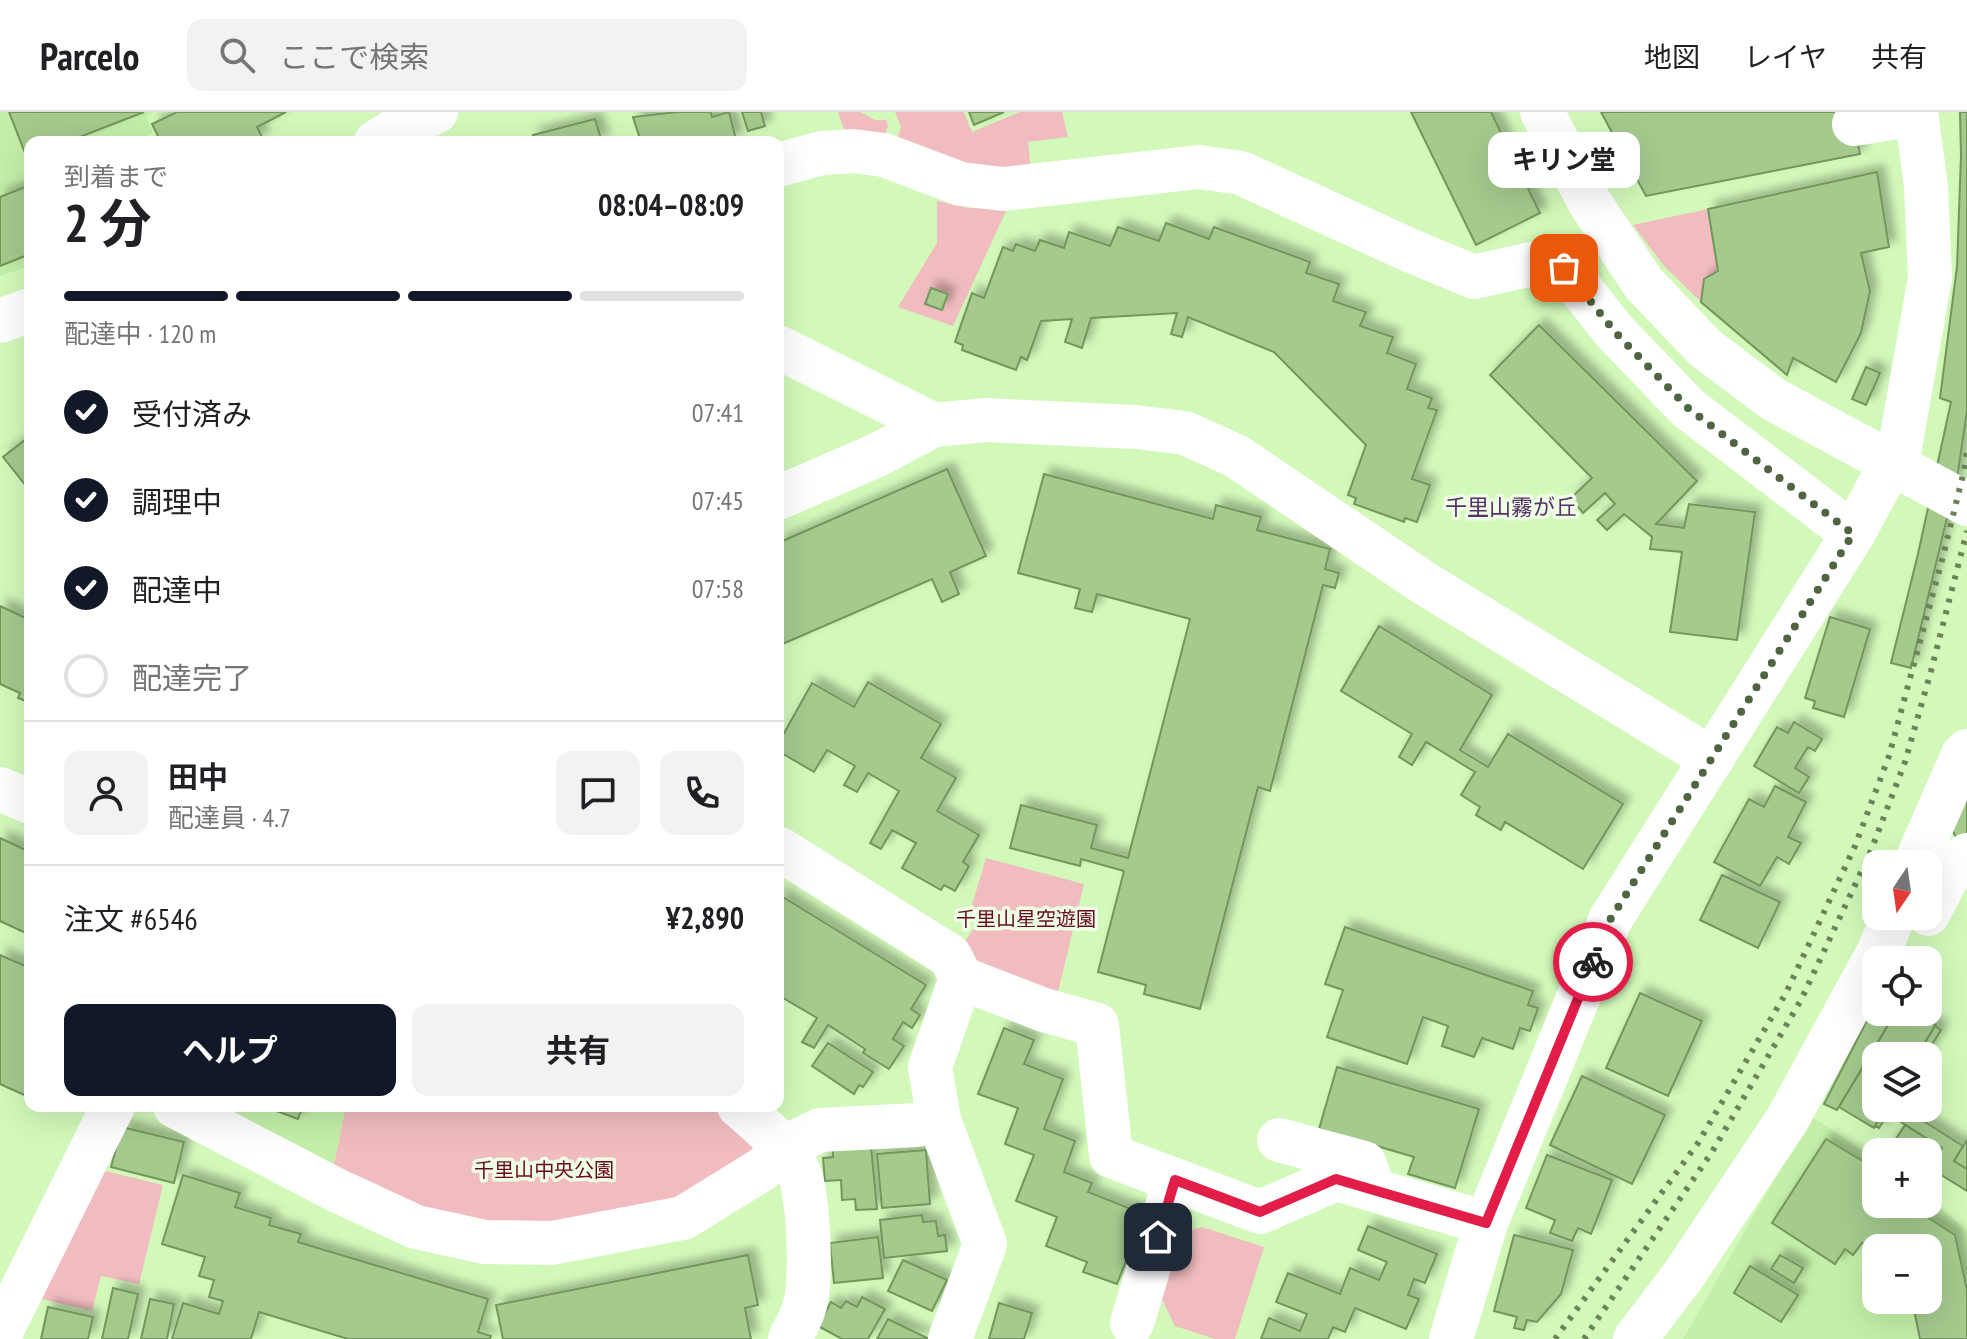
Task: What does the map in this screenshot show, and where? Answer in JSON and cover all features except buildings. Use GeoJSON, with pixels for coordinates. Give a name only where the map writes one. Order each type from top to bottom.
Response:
{"type":"FeatureCollection","features":[{"type":"Feature","properties":{"kind":"street"},"geometry":{"type":"LineString","coordinates":[[386,136],[436,112]]}},
{"type":"Feature","properties":{"kind":"street"},"geometry":{"type":"LineString","coordinates":[[1542,112],[1590,203],[1644,284],[1705,348],[1773,399],[1967,504]]}},
{"type":"Feature","properties":{"kind":"street"},"geometry":{"type":"LineString","coordinates":[[1451,1339],[1486,1223],[1610,920],[1853,534],[1900,447],[1930,278],[1926,186],[1916,113],[1854,124]]}},
{"type":"Feature","properties":{"kind":"street"},"geometry":{"type":"LineString","coordinates":[[784,163],[822,153],[853,151],[884,155],[961,184],[1003,189],[1199,167],[1241,173],[1474,277],[1532,264],[1564,268],[1615,332],[1688,408],[1853,534]]}},
{"type":"Feature","properties":{"kind":"street"},"geometry":{"type":"LineString","coordinates":[[0,321],[24,312]]}},
{"type":"Feature","properties":{"kind":"street"},"geometry":{"type":"LineString","coordinates":[[784,350],[934,425]]}},
{"type":"Feature","properties":{"kind":"street"},"geometry":{"type":"LineString","coordinates":[[784,495],[875,456],[934,425],[986,420],[1136,427],[1185,433],[1236,456],[1424,583],[1712,759]]}},
{"type":"Feature","properties":{"kind":"street"},"geometry":{"type":"LineString","coordinates":[[1921,850],[1967,751]]}},
{"type":"Feature","properties":{"kind":"street"},"geometry":{"type":"LineString","coordinates":[[0,789],[24,799]]}},
{"type":"Feature","properties":{"kind":"street"},"geometry":{"type":"LineString","coordinates":[[784,852],[950,956],[961,978],[1044,1010],[1097,1025],[1111,1156],[1260,1212],[1336,1179],[1486,1223]]}},
{"type":"Feature","properties":{"kind":"street"},"geometry":{"type":"LineString","coordinates":[[1942,887],[1954,864],[1967,855]]}},
{"type":"Feature","properties":{"kind":"street"},"geometry":{"type":"LineString","coordinates":[[1635,1339],[1683,1276],[1787,1120],[1888,930]]}},
{"type":"Feature","properties":{"kind":"street"},"geometry":{"type":"LineString","coordinates":[[950,1339],[985,1244],[939,1120],[930,1067],[961,978]]}},
{"type":"Feature","properties":{"kind":"street"},"geometry":{"type":"LineString","coordinates":[[0,1334],[110,1112]]}},
{"type":"Feature","properties":{"kind":"street"},"geometry":{"type":"LineString","coordinates":[[186,1112],[336,1190],[416,1227],[485,1242],[552,1243],[683,1218],[761,1170],[799,1140],[820,1130],[917,1125],[939,1120]]}},
{"type":"Feature","properties":{"kind":"street"},"geometry":{"type":"LineString","coordinates":[[746,1112],[769,1132],[799,1172],[805,1203],[810,1280],[805,1307],[790,1339]]}},
{"type":"Feature","properties":{"kind":"street"},"geometry":{"type":"LineString","coordinates":[[1279,1140],[1364,1163],[1373,1190]]}},
{"type":"Feature","properties":{"kind":"street"},"geometry":{"type":"LineString","coordinates":[[1132,1323],[1175,1180]]}},
{"type":"Feature","properties":{"kind":"shaded area"},"geometry":{"type":"Polygon","coordinates":[[[0,112],[153,112],[146,116],[153,133],[145,136],[24,136],[24,268],[0,276],[0,112]]]}},
{"type":"Feature","properties":{"kind":"shaded area"},"geometry":{"type":"Polygon","coordinates":[[[212,1112],[345,1112],[332,1175],[212,1112]]]}},
{"type":"Feature","properties":{"kind":"shaded area"},"geometry":{"type":"Polygon","coordinates":[[[1811,1116],[1862,1151],[1862,1218],[1942,1218],[1942,1209],[1967,1231],[1967,1339],[1683,1339],[1811,1116]]]}},
{"type":"Feature","properties":{"kind":"green space"},"geometry":{"type":"Polygon","coordinates":[[[838,112],[860,112],[875,120],[886,120],[888,126],[883,139],[845,132],[838,112]]]}},
{"type":"Feature","properties":{"kind":"green space"},"geometry":{"type":"Polygon","coordinates":[[[895,112],[964,112],[972,132],[1020,112],[1062,112],[1068,137],[1028,142],[1031,170],[962,168],[896,143],[901,127],[895,112]]]}},
{"type":"Feature","properties":{"kind":"green space"},"geometry":{"type":"Polygon","coordinates":[[[937,201],[969,208],[1007,209],[953,326],[898,307],[937,243],[937,201]]]}},
{"type":"Feature","properties":{"kind":"green space"},"geometry":{"type":"Polygon","coordinates":[[[1708,209],[1718,271],[1704,279],[1701,302],[1664,266],[1633,225],[1708,209]]]}},
{"type":"Feature","properties":{"kind":"green space","name":"千里山星空遊園"},"geometry":{"type":"Polygon","coordinates":[[[986,858],[1084,884],[1057,996],[957,952],[978,923],[972,905],[986,858]]]}},
{"type":"Feature","properties":{"kind":"green space","name":"千里山中央公園"},"geometry":{"type":"Polygon","coordinates":[[[345,1112],[719,1112],[756,1146],[680,1211],[488,1231],[332,1175],[345,1112]]]}},
{"type":"Feature","properties":{"kind":"green space"},"geometry":{"type":"Polygon","coordinates":[[[101,1170],[163,1185],[139,1284],[101,1276],[92,1311],[42,1299],[101,1170]]]}},
{"type":"Feature","properties":{"kind":"green space"},"geometry":{"type":"Polygon","coordinates":[[[1202,1227],[1264,1247],[1235,1339],[1215,1339],[1175,1326],[1160,1295],[1179,1234],[1202,1227]]]}},
{"type":"Feature","properties":{"kind":"railway"},"geometry":{"type":"LineString","coordinates":[[1555,1339],[1698,1143],[1786,993],[1855,846],[1889,756],[1942,560],[1967,451]]}},
{"type":"Feature","properties":{"kind":"railway"},"geometry":{"type":"LineString","coordinates":[[1584,1339],[1712,1152],[1801,1000],[1870,853],[1905,762],[1967,531]]}},
{"type":"Feature","properties":{"kind":"way so far"},"geometry":{"type":"LineString","coordinates":[[1564,268],[1615,332],[1688,408],[1853,534],[1610,920],[1593,962]]}},
{"type":"Feature","properties":{"kind":"place","name":"キリン堂"},"geometry":{"type":"Point","coordinates":[1564,268]}},
{"type":"Feature","properties":{"kind":"district","name":"千里山霧が丘"},"geometry":{"type":"Point","coordinates":[1511,507]}},
{"type":"Feature","properties":{"kind":"route"},"geometry":{"type":"LineString","coordinates":[[1158,1237],[1175,1180],[1260,1212],[1336,1179],[1486,1223],[1593,962]]}}]}
